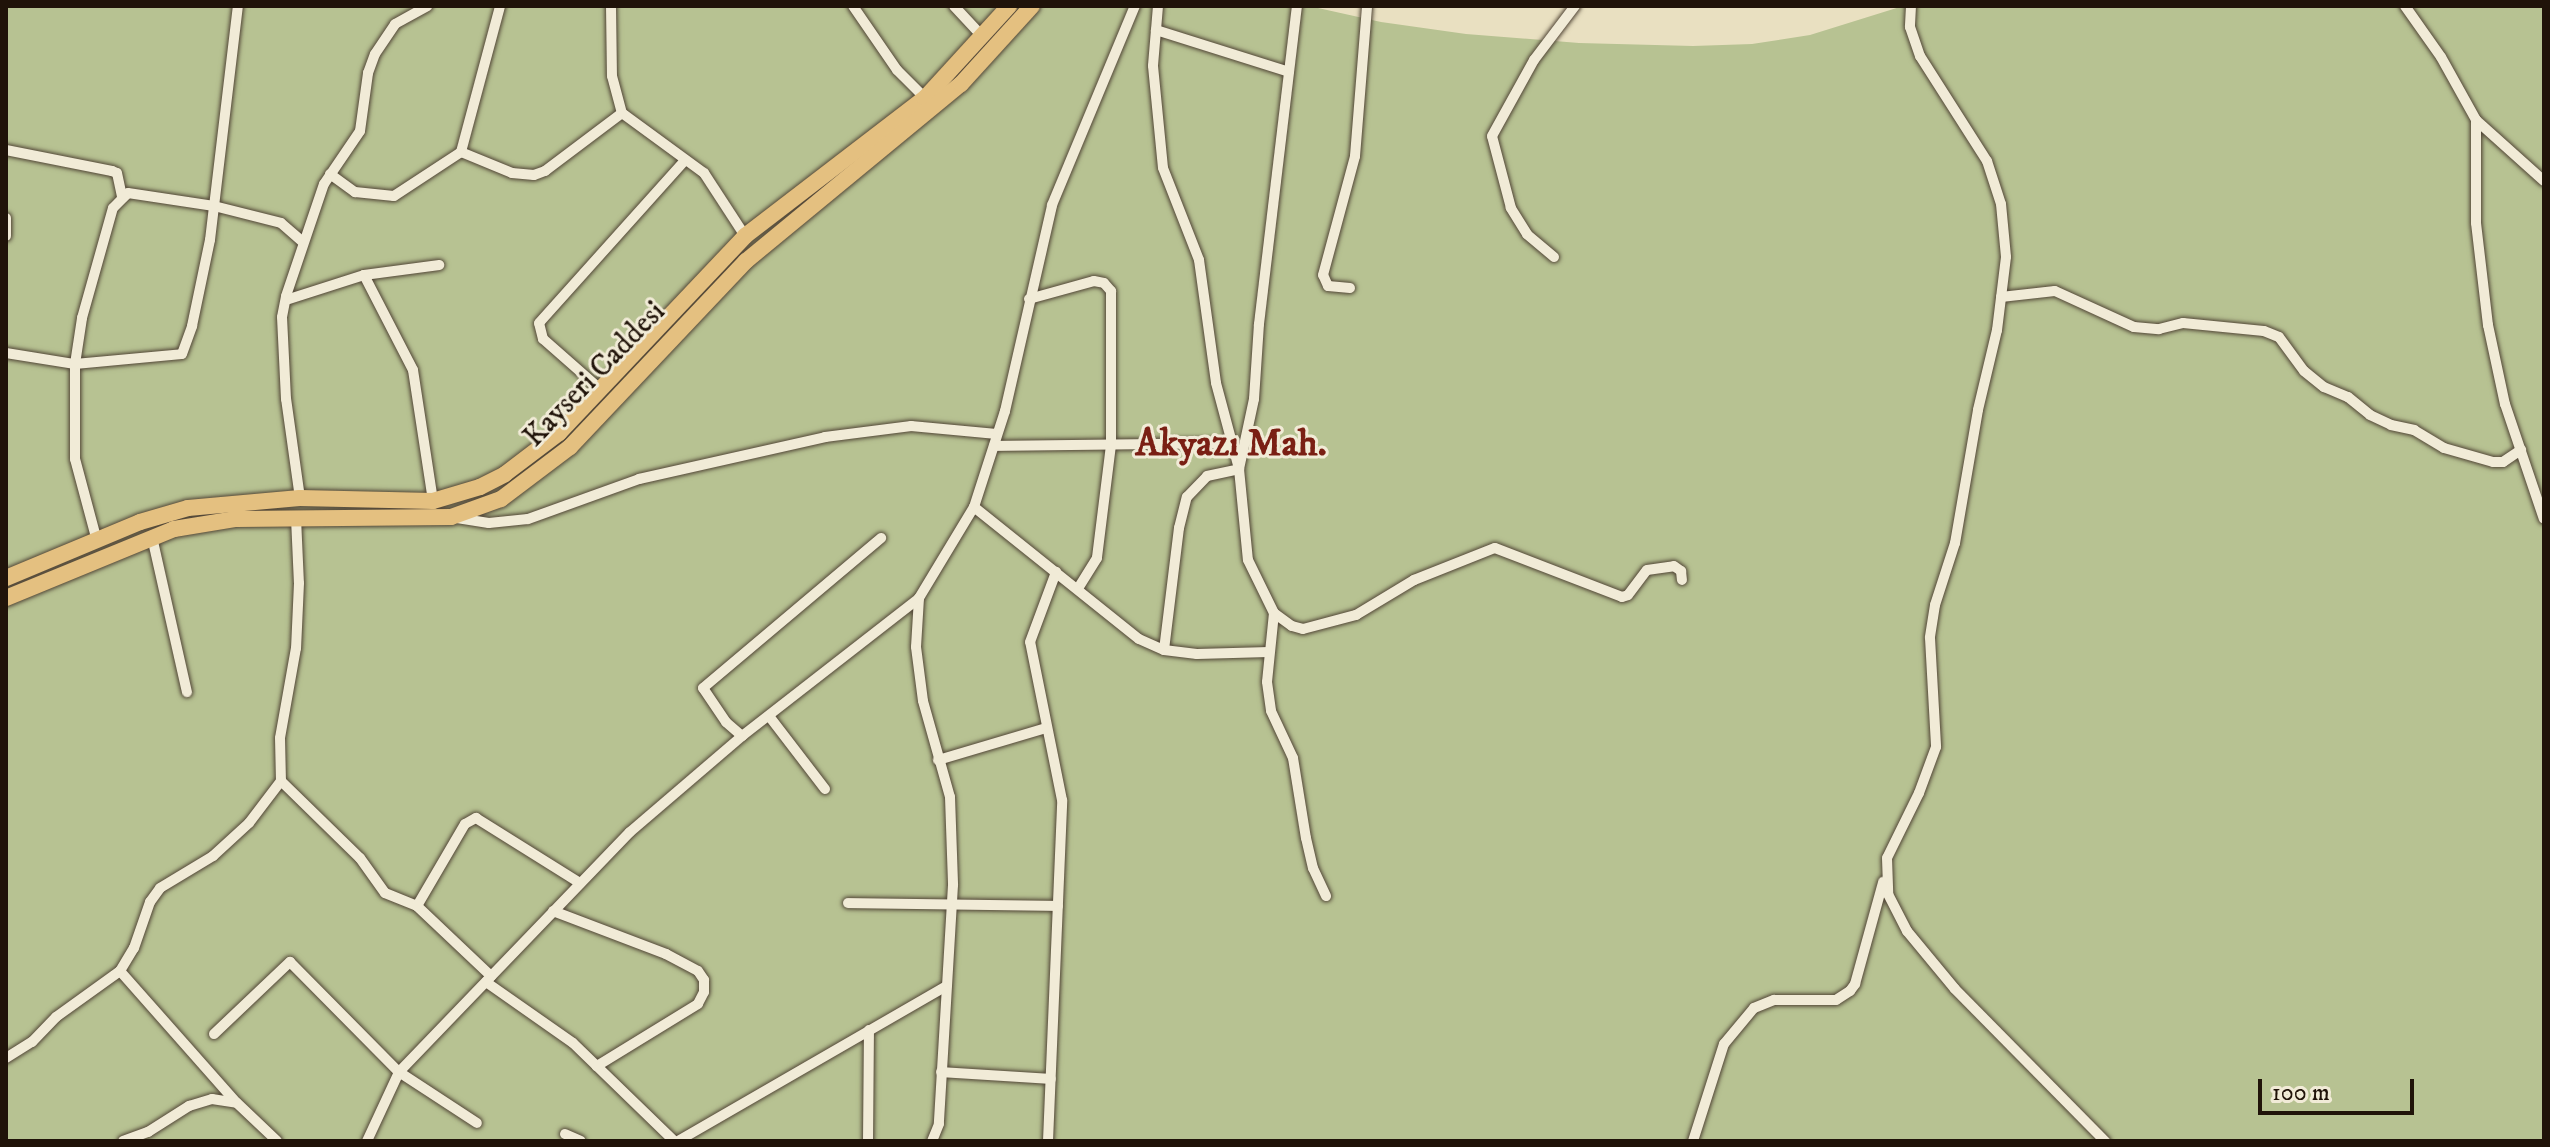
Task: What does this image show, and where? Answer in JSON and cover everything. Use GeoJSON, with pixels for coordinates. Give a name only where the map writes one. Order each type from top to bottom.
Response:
{"type":"FeatureCollection","features":[{"type":"Feature","properties":{"kind":"main road","name":"Kayseri Caddesi"},"geometry":{"type":"LineString","coordinates":[[6,578],[140,522],[188,508],[300,498],[433,501],[480,487],[505,474],[550,441],[745,236],[925,98],[1009,6]]}},
{"type":"Feature","properties":{"kind":"main road","name":"Kayseri Caddesi"},"geometry":{"type":"LineString","coordinates":[[6,598],[174,529],[236,519],[451,517],[501,499],[546,468],[746,261],[961,84],[1032,6]]}},
{"type":"Feature","properties":{"kind":"street"},"geometry":{"type":"LineString","coordinates":[[6,353],[75,364],[182,354],[192,326],[214,206],[238,6]]}},
{"type":"Feature","properties":{"kind":"street"},"geometry":{"type":"LineString","coordinates":[[300,498],[286,399],[282,317],[286,300],[295,276],[302,241],[330,174],[360,131],[368,73],[383,38],[395,24],[427,6]]}},
{"type":"Feature","properties":{"kind":"street"},"geometry":{"type":"LineString","coordinates":[[330,174],[355,192],[394,196],[461,152],[500,6]]}},
{"type":"Feature","properties":{"kind":"street"},"geometry":{"type":"LineString","coordinates":[[611,6],[612,76],[622,113],[704,173],[745,236]]}},
{"type":"Feature","properties":{"kind":"street"},"geometry":{"type":"LineString","coordinates":[[853,6],[897,70],[925,98]]}},
{"type":"Feature","properties":{"kind":"street"},"geometry":{"type":"LineString","coordinates":[[954,6],[982,36]]}},
{"type":"Feature","properties":{"kind":"street"},"geometry":{"type":"LineString","coordinates":[[367,1141],[399,1072],[630,832],[742,736],[919,598],[974,507],[994,446],[1052,205],[1135,6]]}},
{"type":"Feature","properties":{"kind":"street"},"geometry":{"type":"LineString","coordinates":[[1158,6],[1153,66],[1163,168],[1199,260],[1216,383],[1239,469],[1248,560],[1274,613],[1282,621],[1303,629],[1356,615],[1414,580],[1495,548],[1622,597],[1628,595],[1647,570],[1674,566],[1681,571],[1682,580]]}},
{"type":"Feature","properties":{"kind":"street"},"geometry":{"type":"LineString","coordinates":[[1239,469],[1254,399],[1259,324],[1297,6]]}},
{"type":"Feature","properties":{"kind":"street"},"geometry":{"type":"LineString","coordinates":[[1350,288],[1328,286],[1323,275],[1355,156],[1367,6]]}},
{"type":"Feature","properties":{"kind":"street"},"geometry":{"type":"LineString","coordinates":[[1554,257],[1527,234],[1511,208],[1492,136],[1534,60],[1575,6]]}},
{"type":"Feature","properties":{"kind":"street"},"geometry":{"type":"LineString","coordinates":[[1693,1141],[1724,1044],[1754,1008],[1774,1000],[1827,1002],[1850,991],[1893,841],[1919,793],[1936,747],[1930,638],[1935,605],[1955,543],[2006,257],[2001,204],[1987,161],[1920,56],[1910,27],[1911,6]]}},
{"type":"Feature","properties":{"kind":"street"},"geometry":{"type":"LineString","coordinates":[[2405,6],[2441,57],[2476,120],[2544,181]]}},
{"type":"Feature","properties":{"kind":"street"},"geometry":{"type":"LineString","coordinates":[[1156,30],[1289,72]]}},
{"type":"Feature","properties":{"kind":"street"},"geometry":{"type":"LineString","coordinates":[[461,152],[512,173],[534,175],[545,171],[622,113]]}},
{"type":"Feature","properties":{"kind":"street"},"geometry":{"type":"LineString","coordinates":[[2476,120],[2476,223],[2488,325],[2505,404],[2544,519]]}},
{"type":"Feature","properties":{"kind":"street"},"geometry":{"type":"LineString","coordinates":[[6,150],[112,171],[117,173],[122,196]]}},
{"type":"Feature","properties":{"kind":"street"},"geometry":{"type":"LineString","coordinates":[[600,389],[543,339],[539,323],[685,160]]}},
{"type":"Feature","properties":{"kind":"street"},"geometry":{"type":"LineString","coordinates":[[97,541],[75,459],[75,364],[82,318],[113,208],[122,196],[135,193],[214,206],[281,223],[302,241]]}},
{"type":"Feature","properties":{"kind":"street"},"geometry":{"type":"LineString","coordinates":[[6,218],[6,236]]}},
{"type":"Feature","properties":{"kind":"street"},"geometry":{"type":"LineString","coordinates":[[286,300],[364,275],[439,265]]}},
{"type":"Feature","properties":{"kind":"street"},"geometry":{"type":"LineString","coordinates":[[364,275],[413,370],[433,501]]}},
{"type":"Feature","properties":{"kind":"street"},"geometry":{"type":"LineString","coordinates":[[1029,299],[1094,281],[1104,283],[1111,291],[1111,445],[1097,558],[1078,589]]}},
{"type":"Feature","properties":{"kind":"street"},"geometry":{"type":"LineString","coordinates":[[2001,297],[2055,291],[2134,327],[2159,329],[2183,323],[2264,331],[2279,337],[2304,371],[2324,387],[2348,397],[2370,415],[2391,425],[2414,430],[2444,448],[2493,462],[2503,462],[2521,450]]}},
{"type":"Feature","properties":{"kind":"street"},"geometry":{"type":"LineString","coordinates":[[451,517],[489,523],[528,519],[639,479],[825,437],[911,426],[997,434]]}},
{"type":"Feature","properties":{"kind":"street"},"geometry":{"type":"LineString","coordinates":[[994,446],[1232,443]]}},
{"type":"Feature","properties":{"kind":"street"},"geometry":{"type":"LineString","coordinates":[[1164,650],[1179,528],[1187,497],[1207,476],[1239,469]]}},
{"type":"Feature","properties":{"kind":"street"},"geometry":{"type":"LineString","coordinates":[[974,507],[1139,639],[1164,650],[1197,654],[1269,652]]}},
{"type":"Feature","properties":{"kind":"street"},"geometry":{"type":"LineString","coordinates":[[6,1058],[32,1042],[56,1017],[120,971],[134,948],[150,902],[160,888],[213,856],[249,823],[281,781],[280,738],[296,648],[299,583],[296,518]]}},
{"type":"Feature","properties":{"kind":"street"},"geometry":{"type":"LineString","coordinates":[[152,537],[187,692]]}},
{"type":"Feature","properties":{"kind":"street"},"geometry":{"type":"LineString","coordinates":[[742,736],[726,722],[703,688],[881,538]]}},
{"type":"Feature","properties":{"kind":"street"},"geometry":{"type":"LineString","coordinates":[[1048,1141],[1062,800],[1030,642],[1056,572]]}},
{"type":"Feature","properties":{"kind":"street"},"geometry":{"type":"LineString","coordinates":[[919,598],[916,647],[923,701],[950,797],[951,905],[939,1124],[932,1141]]}},
{"type":"Feature","properties":{"kind":"street"},"geometry":{"type":"LineString","coordinates":[[1274,613],[1267,682],[1271,711],[1293,758],[1313,868],[1326,896]]}},
{"type":"Feature","properties":{"kind":"street"},"geometry":{"type":"LineString","coordinates":[[769,716],[825,789]]}},
{"type":"Feature","properties":{"kind":"street"},"geometry":{"type":"LineString","coordinates":[[938,760],[1046,728]]}},
{"type":"Feature","properties":{"kind":"street"},"geometry":{"type":"LineString","coordinates":[[281,781],[360,858],[385,893],[417,906],[488,979],[573,1043],[676,1141],[946,986]]}},
{"type":"Feature","properties":{"kind":"street"},"geometry":{"type":"LineString","coordinates":[[417,906],[465,824],[476,818],[580,883]]}},
{"type":"Feature","properties":{"kind":"street"},"geometry":{"type":"LineString","coordinates":[[1885,876],[1888,894],[1907,931],[1945,977],[2105,1141]]}},
{"type":"Feature","properties":{"kind":"street"},"geometry":{"type":"LineString","coordinates":[[848,903],[1058,906]]}},
{"type":"Feature","properties":{"kind":"street"},"geometry":{"type":"LineString","coordinates":[[553,911],[666,954],[698,971],[704,980],[704,992],[698,1004],[597,1066]]}},
{"type":"Feature","properties":{"kind":"street"},"geometry":{"type":"LineString","coordinates":[[214,1034],[290,962],[399,1072],[477,1123]]}},
{"type":"Feature","properties":{"kind":"street"},"geometry":{"type":"LineString","coordinates":[[120,971],[237,1103],[277,1141]]}},
{"type":"Feature","properties":{"kind":"street"},"geometry":{"type":"LineString","coordinates":[[866,1140],[869,1030]]}},
{"type":"Feature","properties":{"kind":"street"},"geometry":{"type":"LineString","coordinates":[[941,1072],[1051,1079]]}},
{"type":"Feature","properties":{"kind":"street"},"geometry":{"type":"LineString","coordinates":[[123,1141],[148,1132],[200,1101],[224,1099],[237,1103]]}},
{"type":"Feature","properties":{"kind":"street"},"geometry":{"type":"LineString","coordinates":[[565,1134],[581,1141]]}},
{"type":"Feature","properties":{"kind":"green space"},"geometry":{"type":"Polygon","coordinates":[[[6,6],[1309,6],[1381,22],[1466,34],[1579,43],[1693,46],[1752,44],[1810,35],[1903,6],[2544,6],[2544,1141],[6,1141],[6,6]]]}},
{"type":"Feature","properties":{"kind":"district","name":"Akyazı Mah."},"geometry":{"type":"Point","coordinates":[1231,445]}}]}
